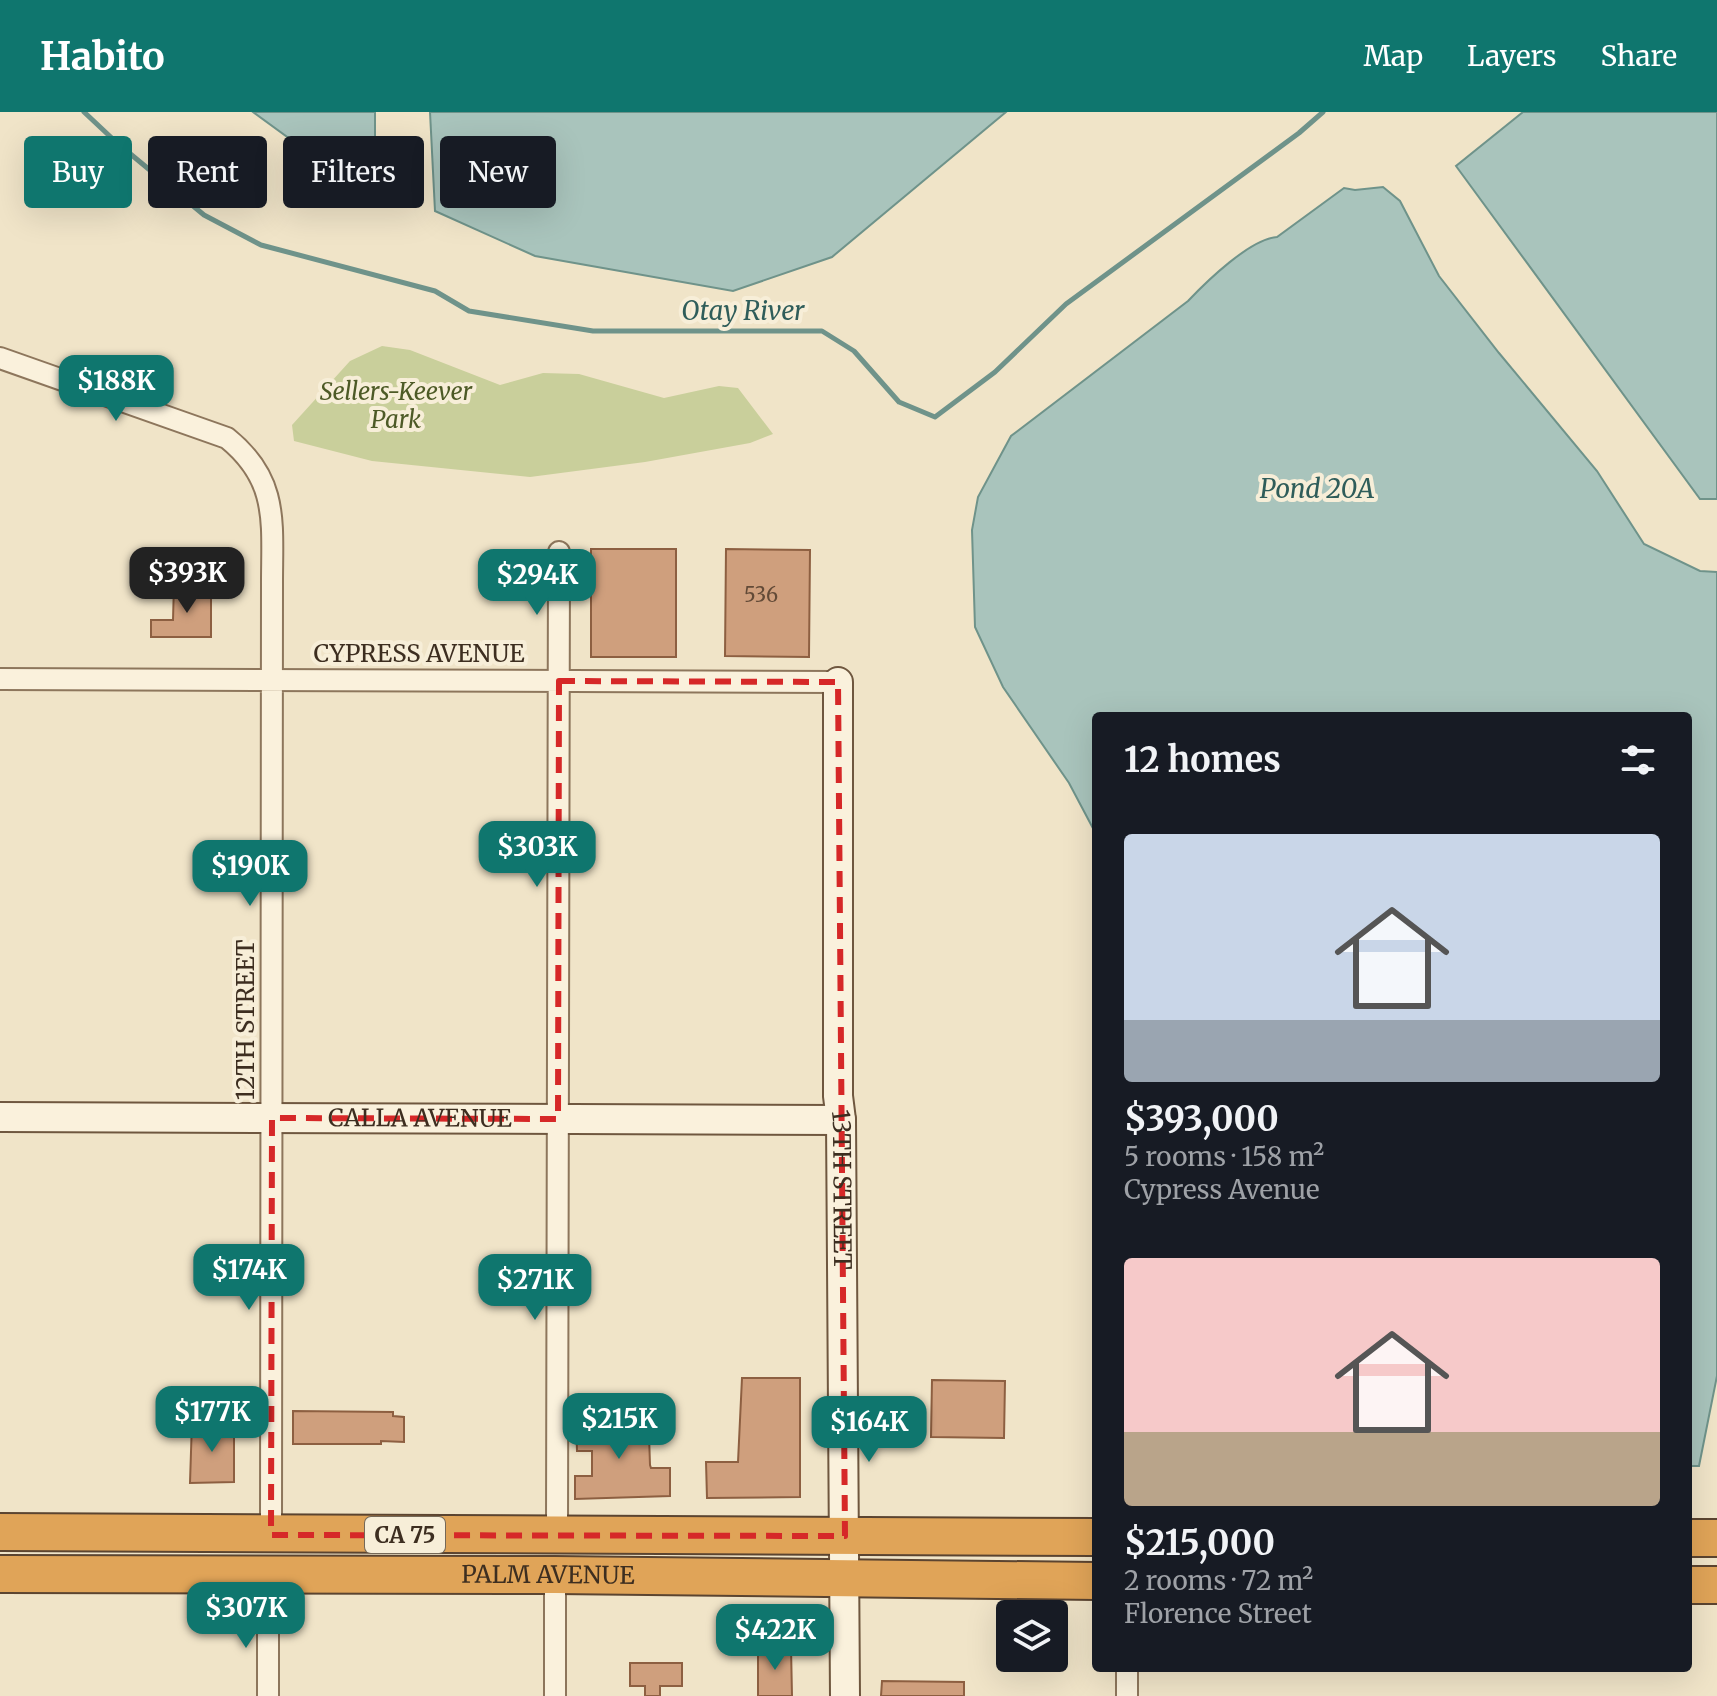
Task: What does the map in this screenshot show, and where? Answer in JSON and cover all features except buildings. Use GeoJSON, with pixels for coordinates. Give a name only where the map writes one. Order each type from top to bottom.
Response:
{"type":"FeatureCollection","features":[{"type":"Feature","properties":{"kind":"highway","name":"PALM AVENUE"},"geometry":{"type":"LineString","coordinates":[[0,1532],[1092,1537]]}},
{"type":"Feature","properties":{"kind":"highway"},"geometry":{"type":"LineString","coordinates":[[268,1575],[283,1560],[306,1552],[393,1546],[416,1535]]}},
{"type":"Feature","properties":{"kind":"highway"},"geometry":{"type":"LineString","coordinates":[[1692,1538],[1717,1538]]}},
{"type":"Feature","properties":{"kind":"highway","name":"PALM AVENUE"},"geometry":{"type":"LineString","coordinates":[[0,1574],[555,1575],[1092,1581]]}},
{"type":"Feature","properties":{"kind":"highway"},"geometry":{"type":"LineString","coordinates":[[1692,1585],[1717,1585]]}},
{"type":"Feature","properties":{"kind":"street","name":"12TH STREET"},"geometry":{"type":"LineString","coordinates":[[0,358],[227,438],[251,461],[264,481],[272,511],[271,1535]]}},
{"type":"Feature","properties":{"kind":"street"},"geometry":{"type":"LineString","coordinates":[[557,1534],[559,552]]}},
{"type":"Feature","properties":{"kind":"street","name":"CYPRESS AVENUE"},"geometry":{"type":"LineString","coordinates":[[0,679],[838,682]]}},
{"type":"Feature","properties":{"kind":"street","name":"13TH STREET"},"geometry":{"type":"LineString","coordinates":[[838,682],[838,1096],[841,1120],[845,1696]]}},
{"type":"Feature","properties":{"kind":"street","name":"CALLA AVENUE"},"geometry":{"type":"LineString","coordinates":[[0,1117],[841,1120]]}},
{"type":"Feature","properties":{"kind":"street"},"geometry":{"type":"LineString","coordinates":[[268,1575],[268,1696]]}},
{"type":"Feature","properties":{"kind":"street"},"geometry":{"type":"LineString","coordinates":[[555,1575],[555,1696]]}},
{"type":"Feature","properties":{"kind":"street"},"geometry":{"type":"LineString","coordinates":[[1127,1672],[1127,1696]]}},
{"type":"Feature","properties":{"kind":"highlighted area"},"geometry":{"type":"Polygon","coordinates":[[[559,681],[838,682],[845,1536],[271,1535],[272,1118],[558,1119],[559,681]]]}},
{"type":"Feature","properties":{"kind":"green space","name":"Sellers-Keever Park"},"geometry":{"type":"Polygon","coordinates":[[[382,346],[410,350],[500,385],[543,373],[579,374],[664,398],[719,386],[738,388],[773,434],[750,443],[645,462],[530,477],[372,461],[294,441],[292,425],[350,361],[382,346]]]}},
{"type":"Feature","properties":{"kind":"water"},"geometry":{"type":"Polygon","coordinates":[[[253,112],[375,112],[375,136],[286,136],[253,112]]]}},
{"type":"Feature","properties":{"kind":"water"},"geometry":{"type":"Polygon","coordinates":[[[430,112],[1006,112],[832,257],[733,291],[535,256],[435,211],[430,112]]]}},
{"type":"Feature","properties":{"kind":"water"},"geometry":{"type":"Polygon","coordinates":[[[1523,112],[1717,112],[1717,499],[1700,499],[1456,166],[1523,112]]]}},
{"type":"Feature","properties":{"kind":"water","name":"Pond 20A"},"geometry":{"type":"Polygon","coordinates":[[[1383,187],[1400,201],[1439,276],[1597,471],[1644,544],[1700,571],[1717,572],[1717,1376],[1699,1466],[1692,1466],[1692,712],[1092,712],[1092,826],[1069,783],[1003,687],[975,627],[972,530],[978,497],[1011,436],[1188,301],[1242,253],[1277,237],[1344,188],[1383,187]]]}},
{"type":"Feature","properties":{"kind":"waterway","name":"Otay River"},"geometry":{"type":"LineString","coordinates":[[84,112],[204,215],[261,245],[435,291],[469,311],[593,331],[822,331],[854,351],[899,402],[935,417],[995,372],[1066,304],[1299,133],[1323,112]]}}]}
